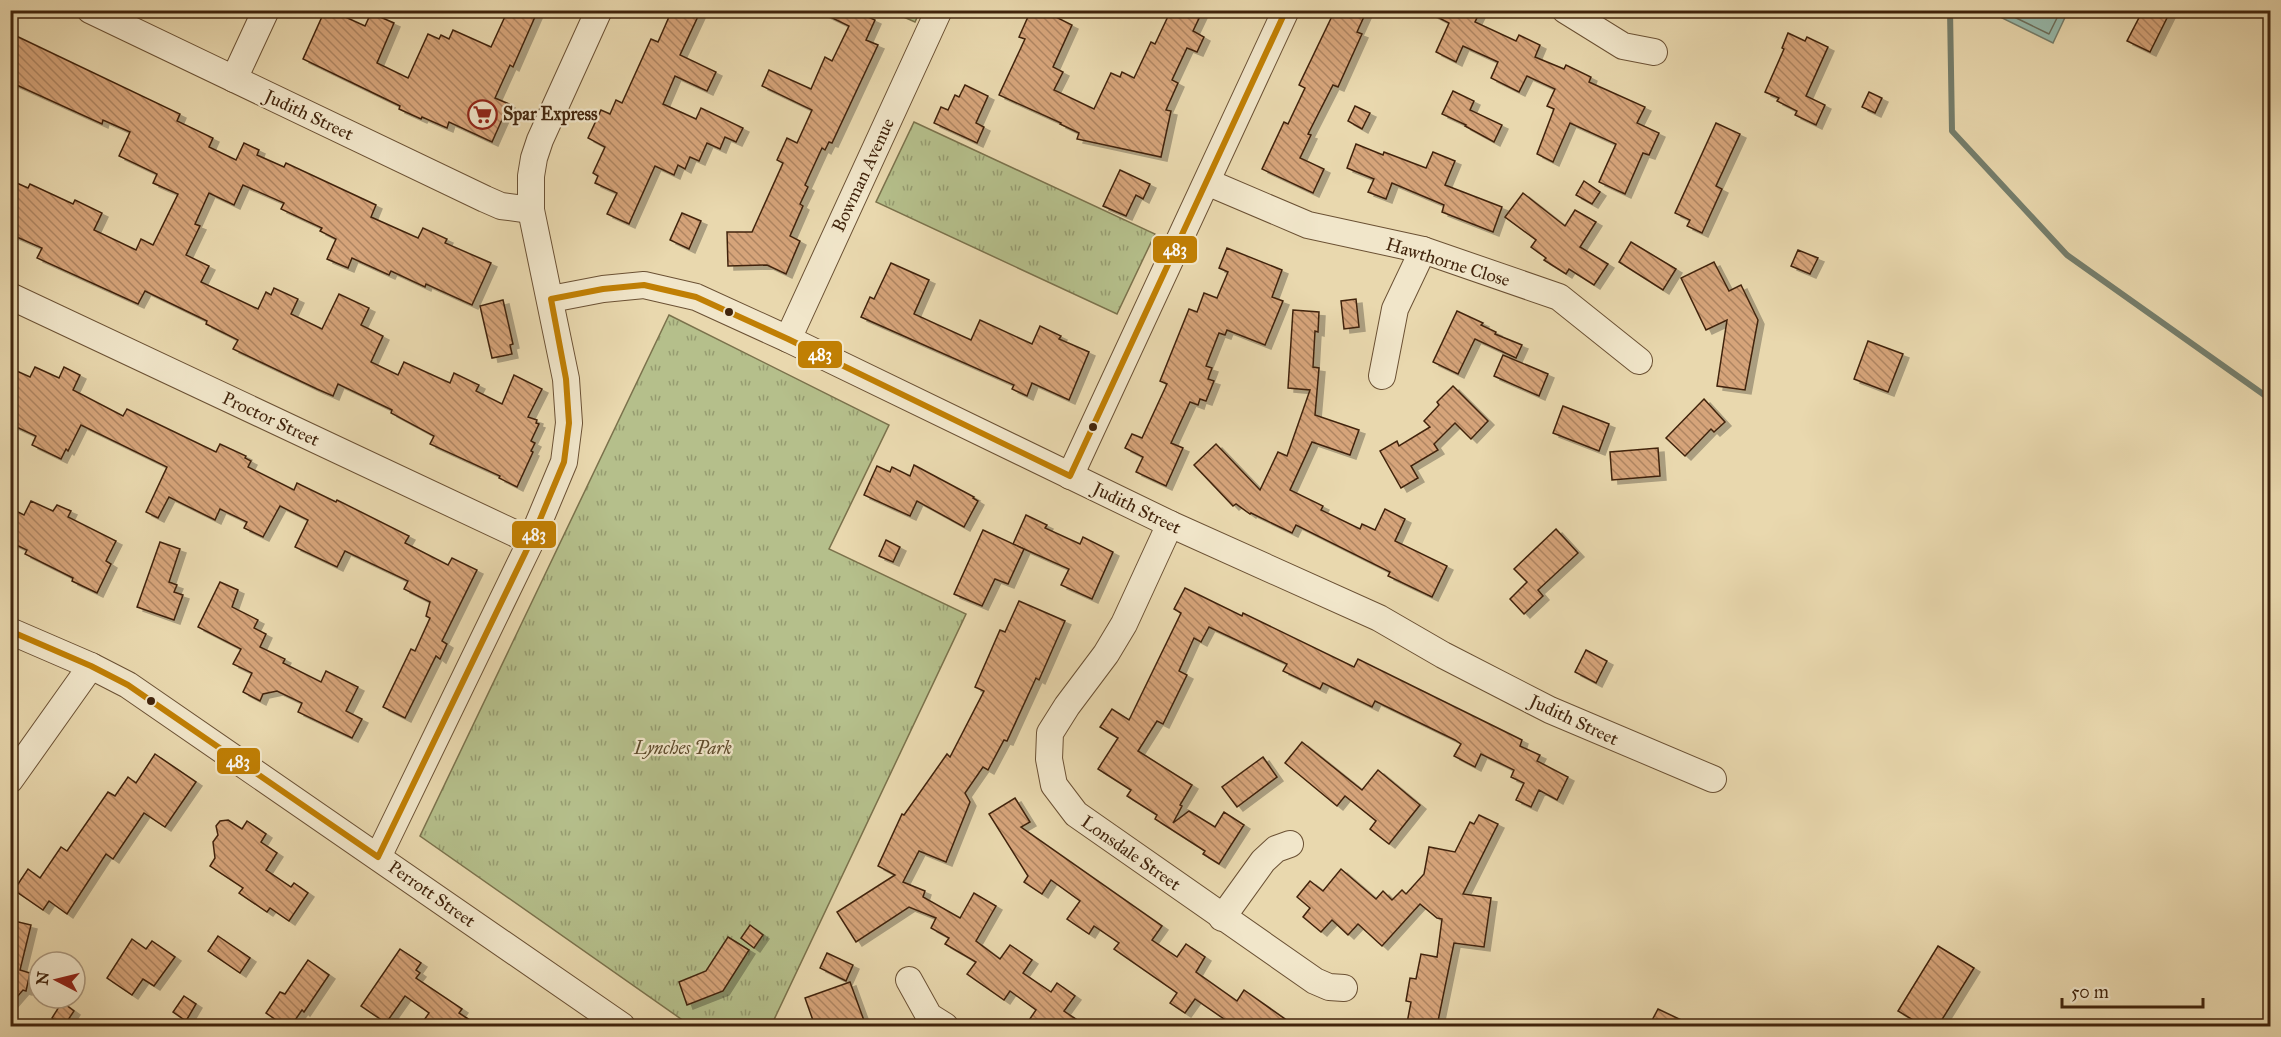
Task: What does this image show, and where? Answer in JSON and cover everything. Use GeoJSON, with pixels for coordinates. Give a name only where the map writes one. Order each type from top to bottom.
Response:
{"type":"FeatureCollection","features":[{"type":"Feature","properties":{"kind":"street","name":"Judith Street"},"geometry":{"type":"LineString","coordinates":[[90,10],[485,199],[501,206],[531,210]]}},
{"type":"Feature","properties":{"kind":"street"},"geometry":{"type":"LineString","coordinates":[[234,79],[266,10]]}},
{"type":"Feature","properties":{"kind":"street"},"geometry":{"type":"LineString","coordinates":[[378,857],[531,541],[564,462],[569,423],[566,379],[551,299],[534,230],[531,210],[531,176],[540,140],[599,10]]}},
{"type":"Feature","properties":{"kind":"street","name":"Bowman Avenue"},"geometry":{"type":"LineString","coordinates":[[788,339],[939,10]]}},
{"type":"Feature","properties":{"kind":"street"},"geometry":{"type":"LineString","coordinates":[[1071,476],[1286,10]]}},
{"type":"Feature","properties":{"kind":"street"},"geometry":{"type":"LineString","coordinates":[[1565,10],[1623,46],[1654,52]]}},
{"type":"Feature","properties":{"kind":"street","name":"Hawthorne Close"},"geometry":{"type":"LineString","coordinates":[[1206,182],[1308,225],[1423,250],[1559,297],[1639,361]]}},
{"type":"Feature","properties":{"kind":"street"},"geometry":{"type":"LineString","coordinates":[[1382,376],[1395,309],[1423,250]]}},
{"type":"Feature","properties":{"kind":"street","name":"Judith Street"},"geometry":{"type":"LineString","coordinates":[[551,299],[603,289],[644,285],[696,297],[788,339],[1170,524],[1379,618],[1443,655],[1550,710],[1713,779]]}},
{"type":"Feature","properties":{"kind":"street","name":"Proctor Street"},"geometry":{"type":"LineString","coordinates":[[10,296],[531,541]]}},
{"type":"Feature","properties":{"kind":"street","name":"Lonsdale Street"},"geometry":{"type":"LineString","coordinates":[[1170,524],[1124,624],[1106,654],[1050,733],[1049,759],[1054,785],[1076,814],[1222,918],[1314,981],[1329,987],[1344,988]]}},
{"type":"Feature","properties":{"kind":"street","name":"Perrott Street"},"geometry":{"type":"LineString","coordinates":[[10,631],[91,666],[128,685],[378,857],[608,1022]]}},
{"type":"Feature","properties":{"kind":"street"},"geometry":{"type":"LineString","coordinates":[[10,780],[91,666]]}},
{"type":"Feature","properties":{"kind":"street"},"geometry":{"type":"LineString","coordinates":[[1222,918],[1263,861],[1276,849],[1290,844]]}},
{"type":"Feature","properties":{"kind":"street"},"geometry":{"type":"LineString","coordinates":[[909,980],[929,1016],[945,1026]]}},
{"type":"Feature","properties":{"kind":"green space"},"geometry":{"type":"Polygon","coordinates":[[[920,10],[915,22],[890,11],[920,10]]]}},
{"type":"Feature","properties":{"kind":"green space"},"geometry":{"type":"Polygon","coordinates":[[[914,122],[1155,234],[1117,314],[876,202],[914,122]]]}},
{"type":"Feature","properties":{"kind":"green space","name":"Lynches Park"},"geometry":{"type":"Polygon","coordinates":[[[669,315],[889,425],[829,549],[966,614],[771,1026],[691,1026],[420,836],[669,315]]]}},
{"type":"Feature","properties":{"kind":"water"},"geometry":{"type":"Polygon","coordinates":[[[2003,10],[2068,11],[2053,43],[2000,17],[2003,10]]]}},
{"type":"Feature","properties":{"kind":"building"},"geometry":{"type":"Polygon","coordinates":[[[325,10],[330,10],[365,26],[371,13],[394,23],[377,63],[408,78],[428,34],[439,39],[441,35],[449,39],[453,30],[491,47],[508,10],[538,10],[513,67],[510,65],[495,98],[509,104],[492,142],[449,122],[447,128],[422,117],[421,119],[399,109],[400,106],[303,59],[325,10]]]}},
{"type":"Feature","properties":{"kind":"building"},"geometry":{"type":"Polygon","coordinates":[[[672,10],[701,10],[680,55],[716,72],[707,91],[675,76],[663,104],[696,119],[701,108],[743,128],[736,142],[725,137],[720,149],[707,143],[699,161],[690,157],[685,169],[678,165],[674,175],[655,166],[629,224],[607,214],[617,193],[595,183],[598,176],[593,173],[605,147],[588,138],[601,110],[610,114],[616,100],[622,103],[651,39],[658,42],[672,10]]]}},
{"type":"Feature","properties":{"kind":"building"},"geometry":{"type":"Polygon","coordinates":[[[816,10],[865,10],[864,15],[875,20],[866,40],[878,45],[832,143],[829,142],[825,150],[822,148],[805,185],[808,187],[800,204],[803,206],[790,236],[800,241],[786,274],[767,265],[728,266],[727,232],[752,232],[783,163],[777,160],[787,138],[797,143],[812,110],[762,86],[769,70],[811,89],[825,57],[832,61],[849,26],[816,10]]]}},
{"type":"Feature","properties":{"kind":"building"},"geometry":{"type":"Polygon","coordinates":[[[1031,10],[1042,10],[1072,25],[1053,67],[1063,72],[1054,90],[1094,109],[1111,73],[1120,77],[1122,72],[1134,78],[1151,42],[1155,44],[1171,10],[1203,10],[1193,31],[1204,37],[1197,52],[1187,48],[1172,80],[1178,83],[1166,110],[1171,111],[1161,157],[1077,139],[1079,133],[999,95],[1025,39],[1019,37],[1031,10]]]}},
{"type":"Feature","properties":{"kind":"building"},"geometry":{"type":"Polygon","coordinates":[[[1335,10],[1367,10],[1357,32],[1362,34],[1338,87],[1333,85],[1308,134],[1311,135],[1300,158],[1324,169],[1313,193],[1262,169],[1284,122],[1288,124],[1305,88],[1299,85],[1335,10]]]}},
{"type":"Feature","properties":{"kind":"building"},"geometry":{"type":"Polygon","coordinates":[[[1424,10],[1481,10],[1475,22],[1516,41],[1519,35],[1540,45],[1535,57],[1564,69],[1566,65],[1591,77],[1589,82],[1645,107],[1637,123],[1659,133],[1649,155],[1643,153],[1625,194],[1599,182],[1616,144],[1570,123],[1553,162],[1537,154],[1554,109],[1547,106],[1555,89],[1527,76],[1519,92],[1491,78],[1498,62],[1463,46],[1456,62],[1436,52],[1449,23],[1424,10]]]}},
{"type":"Feature","properties":{"kind":"building"},"geometry":{"type":"Polygon","coordinates":[[[2143,10],[2171,10],[2150,52],[2127,41],[2143,10]]]}},
{"type":"Feature","properties":{"kind":"building"},"geometry":{"type":"Polygon","coordinates":[[[10,33],[180,114],[177,121],[213,138],[209,147],[236,160],[244,143],[259,150],[257,155],[284,167],[286,163],[376,205],[371,217],[418,238],[423,228],[447,239],[445,243],[491,263],[472,305],[426,284],[425,287],[391,271],[389,275],[352,258],[348,268],[327,259],[336,239],[320,231],[322,228],[281,209],[284,203],[243,185],[234,205],[209,193],[195,224],[200,226],[186,255],[209,266],[201,282],[258,309],[266,292],[271,295],[274,288],[298,299],[291,314],[322,329],[339,294],[369,308],[361,325],[383,336],[371,362],[398,375],[404,362],[450,383],[454,373],[479,385],[476,391],[502,404],[514,375],[542,389],[528,417],[537,420],[536,423],[539,424],[531,441],[535,443],[531,451],[533,452],[517,487],[499,478],[500,476],[430,444],[434,436],[391,413],[392,410],[338,384],[333,396],[317,389],[233,349],[238,340],[206,324],[207,321],[145,291],[138,304],[37,258],[42,248],[10,234],[10,180],[28,188],[30,184],[73,204],[75,200],[102,213],[94,230],[136,250],[141,239],[153,245],[178,194],[153,183],[157,174],[119,156],[130,132],[103,120],[102,124],[10,82],[10,33]]]}},
{"type":"Feature","properties":{"kind":"building"},"geometry":{"type":"Polygon","coordinates":[[[1788,33],[1805,41],[1807,37],[1828,47],[1806,96],[1825,105],[1816,125],[1795,115],[1797,111],[1777,101],[1779,98],[1765,92],[1784,49],[1782,48],[1788,33]]]}},
{"type":"Feature","properties":{"kind":"building"},"geometry":{"type":"Polygon","coordinates":[[[965,85],[988,96],[976,123],[984,127],[977,143],[934,123],[941,107],[948,110],[955,95],[959,97],[965,85]]]}},
{"type":"Feature","properties":{"kind":"building"},"geometry":{"type":"Polygon","coordinates":[[[1453,91],[1474,101],[1470,110],[1502,125],[1494,142],[1442,114],[1453,91]]]}},
{"type":"Feature","properties":{"kind":"building"},"geometry":{"type":"Polygon","coordinates":[[[1869,92],[1882,98],[1875,113],[1862,107],[1869,92]]]}},
{"type":"Feature","properties":{"kind":"building"},"geometry":{"type":"Polygon","coordinates":[[[1355,106],[1370,113],[1362,129],[1348,121],[1355,106]]]}},
{"type":"Feature","properties":{"kind":"building"},"geometry":{"type":"Polygon","coordinates":[[[1716,123],[1740,134],[1716,186],[1722,189],[1702,233],[1687,226],[1690,220],[1675,213],[1716,123]]]}},
{"type":"Feature","properties":{"kind":"building"},"geometry":{"type":"Polygon","coordinates":[[[1356,144],[1426,168],[1433,152],[1455,161],[1445,185],[1502,207],[1493,232],[1442,212],[1444,205],[1392,183],[1386,199],[1368,192],[1374,179],[1347,168],[1356,144]]]}},
{"type":"Feature","properties":{"kind":"building"},"geometry":{"type":"Polygon","coordinates":[[[1120,170],[1150,184],[1143,199],[1136,195],[1126,216],[1103,206],[1120,170]]]}},
{"type":"Feature","properties":{"kind":"building"},"geometry":{"type":"Polygon","coordinates":[[[1584,181],[1600,192],[1592,204],[1576,195],[1584,181]]]}},
{"type":"Feature","properties":{"kind":"building"},"geometry":{"type":"Polygon","coordinates":[[[1523,193],[1565,226],[1575,210],[1596,222],[1580,247],[1608,264],[1594,285],[1569,269],[1566,274],[1544,260],[1546,258],[1531,247],[1536,240],[1505,217],[1523,193]]]}},
{"type":"Feature","properties":{"kind":"building"},"geometry":{"type":"Polygon","coordinates":[[[682,213],[701,221],[689,249],[670,240],[682,213]]]}},
{"type":"Feature","properties":{"kind":"building"},"geometry":{"type":"Polygon","coordinates":[[[1631,242],[1676,269],[1663,290],[1619,262],[1631,242]]]}},
{"type":"Feature","properties":{"kind":"building"},"geometry":{"type":"Polygon","coordinates":[[[1227,248],[1282,270],[1272,297],[1283,301],[1265,345],[1227,330],[1225,335],[1219,333],[1206,366],[1212,368],[1208,379],[1214,381],[1206,401],[1200,399],[1198,405],[1190,402],[1171,443],[1183,448],[1166,486],[1136,472],[1143,457],[1125,448],[1132,434],[1142,438],[1167,384],[1160,381],[1189,309],[1197,312],[1204,293],[1217,298],[1228,272],[1219,268],[1227,248]]]}},
{"type":"Feature","properties":{"kind":"building"},"geometry":{"type":"Polygon","coordinates":[[[1798,250],[1818,258],[1810,274],[1791,266],[1798,250]]]}},
{"type":"Feature","properties":{"kind":"building"},"geometry":{"type":"Polygon","coordinates":[[[1714,262],[1729,291],[1741,285],[1758,320],[1745,390],[1717,386],[1727,320],[1706,330],[1681,278],[1714,262]]]}},
{"type":"Feature","properties":{"kind":"building"},"geometry":{"type":"Polygon","coordinates":[[[891,263],[929,280],[914,314],[971,340],[980,320],[1032,344],[1040,326],[1061,336],[1059,339],[1089,352],[1069,400],[1032,383],[1027,396],[1012,389],[1014,385],[861,317],[870,297],[874,299],[891,263]]]}},
{"type":"Feature","properties":{"kind":"building"},"geometry":{"type":"Polygon","coordinates":[[[1356,299],[1359,327],[1344,329],[1341,301],[1356,299]]]}},
{"type":"Feature","properties":{"kind":"building"},"geometry":{"type":"Polygon","coordinates":[[[503,300],[513,344],[510,345],[512,354],[492,358],[480,306],[503,300]]]}},
{"type":"Feature","properties":{"kind":"building"},"geometry":{"type":"Polygon","coordinates":[[[1293,310],[1319,312],[1318,332],[1315,331],[1313,367],[1319,368],[1315,415],[1359,430],[1350,455],[1312,442],[1290,490],[1323,506],[1321,510],[1360,529],[1362,524],[1375,530],[1385,509],[1405,519],[1395,541],[1447,566],[1432,597],[1388,576],[1390,572],[1296,525],[1292,533],[1250,514],[1236,504],[1233,506],[1194,465],[1216,444],[1260,490],[1278,452],[1287,456],[1310,390],[1288,388],[1293,310]]]}},
{"type":"Feature","properties":{"kind":"building"},"geometry":{"type":"Polygon","coordinates":[[[1457,311],[1483,323],[1481,325],[1496,332],[1495,334],[1522,345],[1516,358],[1475,339],[1458,374],[1433,362],[1457,311]]]}},
{"type":"Feature","properties":{"kind":"building"},"geometry":{"type":"Polygon","coordinates":[[[1868,341],[1903,354],[1888,392],[1854,379],[1868,341]]]}},
{"type":"Feature","properties":{"kind":"building"},"geometry":{"type":"Polygon","coordinates":[[[1503,355],[1548,374],[1539,396],[1494,376],[1503,355]]]}},
{"type":"Feature","properties":{"kind":"building"},"geometry":{"type":"Polygon","coordinates":[[[35,367],[59,378],[64,367],[80,375],[73,390],[123,416],[127,409],[216,452],[220,444],[246,456],[245,458],[251,461],[248,467],[294,490],[297,483],[336,502],[337,500],[409,536],[405,543],[448,565],[452,558],[477,570],[442,641],[447,644],[440,659],[436,656],[405,718],[383,707],[411,649],[415,651],[430,618],[426,616],[430,602],[404,589],[408,581],[345,551],[337,567],[295,547],[308,520],[280,506],[263,537],[244,528],[247,522],[220,509],[215,520],[169,497],[158,518],[146,512],[167,467],[81,425],[68,451],[66,449],[61,459],[32,445],[36,436],[10,424],[10,368],[30,377],[35,367]]]}},
{"type":"Feature","properties":{"kind":"building"},"geometry":{"type":"Polygon","coordinates":[[[1453,386],[1488,421],[1471,439],[1455,423],[1434,444],[1438,450],[1411,466],[1418,478],[1401,488],[1380,451],[1397,441],[1399,446],[1430,427],[1424,421],[1439,405],[1437,402],[1453,386]]]}},
{"type":"Feature","properties":{"kind":"building"},"geometry":{"type":"Polygon","coordinates":[[[1704,399],[1725,422],[1714,432],[1711,429],[1685,456],[1666,438],[1704,399]]]}},
{"type":"Feature","properties":{"kind":"building"},"geometry":{"type":"Polygon","coordinates":[[[1563,406],[1609,424],[1599,451],[1553,433],[1563,406]]]}},
{"type":"Feature","properties":{"kind":"building"},"geometry":{"type":"Polygon","coordinates":[[[1658,448],[1660,476],[1612,480],[1610,452],[1658,448]]]}},
{"type":"Feature","properties":{"kind":"building"},"geometry":{"type":"Polygon","coordinates":[[[914,465],[978,501],[964,527],[917,501],[910,516],[864,495],[877,466],[890,472],[892,467],[910,476],[914,465]]]}},
{"type":"Feature","properties":{"kind":"building"},"geometry":{"type":"Polygon","coordinates":[[[31,501],[53,511],[57,505],[71,511],[68,517],[116,541],[106,561],[111,564],[97,593],[25,554],[27,550],[10,542],[10,508],[24,515],[31,501]]]}},
{"type":"Feature","properties":{"kind":"building"},"geometry":{"type":"Polygon","coordinates":[[[1026,515],[1047,525],[1045,528],[1080,544],[1083,537],[1113,552],[1092,599],[1061,585],[1069,569],[1013,544],[1026,515]]]}},
{"type":"Feature","properties":{"kind":"building"},"geometry":{"type":"Polygon","coordinates":[[[1556,529],[1578,553],[1538,590],[1543,596],[1524,614],[1510,599],[1527,582],[1514,569],[1556,529]]]}},
{"type":"Feature","properties":{"kind":"building"},"geometry":{"type":"Polygon","coordinates":[[[983,530],[1024,549],[1008,584],[995,579],[982,606],[954,594],[983,530]]]}},
{"type":"Feature","properties":{"kind":"building"},"geometry":{"type":"Polygon","coordinates":[[[886,540],[900,547],[893,562],[879,556],[886,540]]]}},
{"type":"Feature","properties":{"kind":"building"},"geometry":{"type":"Polygon","coordinates":[[[160,542],[180,549],[169,582],[177,585],[174,592],[183,595],[174,620],[137,607],[160,542]]]}},
{"type":"Feature","properties":{"kind":"building"},"geometry":{"type":"Polygon","coordinates":[[[220,582],[238,590],[232,607],[258,620],[254,628],[266,634],[260,647],[285,659],[283,663],[321,682],[326,671],[358,687],[346,711],[362,719],[352,738],[298,712],[302,703],[277,691],[263,694],[260,701],[243,692],[252,673],[233,664],[241,649],[198,627],[220,582]]]}},
{"type":"Feature","properties":{"kind":"building"},"geometry":{"type":"Polygon","coordinates":[[[1185,588],[1242,616],[1243,613],[1354,667],[1358,659],[1522,740],[1520,746],[1540,755],[1537,761],[1568,777],[1557,800],[1539,790],[1531,807],[1516,800],[1524,783],[1511,777],[1514,770],[1481,754],[1475,767],[1454,756],[1461,744],[1455,740],[1375,701],[1372,707],[1323,683],[1320,689],[1283,671],[1287,664],[1209,627],[1201,642],[1194,638],[1179,671],[1187,675],[1163,724],[1157,721],[1138,751],[1192,785],[1173,823],[1189,811],[1215,827],[1224,812],[1244,825],[1219,864],[1203,854],[1205,851],[1155,819],[1157,815],[1127,796],[1131,790],[1098,769],[1118,738],[1100,727],[1112,709],[1129,720],[1181,613],[1174,609],[1185,588]]]}},
{"type":"Feature","properties":{"kind":"building"},"geometry":{"type":"Polygon","coordinates":[[[1019,601],[1065,621],[1039,680],[1036,678],[1007,741],[1004,740],[988,770],[983,767],[965,793],[970,802],[946,862],[919,851],[903,882],[925,891],[923,897],[960,918],[974,893],[996,906],[976,941],[1000,959],[1010,945],[1032,960],[1023,973],[1051,992],[1057,983],[1075,996],[1064,1011],[1086,1026],[1025,1026],[1036,1010],[1010,991],[1004,1000],[967,974],[976,962],[945,944],[949,938],[931,928],[936,918],[909,907],[856,942],[837,912],[895,875],[878,866],[902,814],[904,815],[947,754],[950,757],[984,691],[975,687],[1000,630],[1005,632],[1019,601]]]}},
{"type":"Feature","properties":{"kind":"building"},"geometry":{"type":"Polygon","coordinates":[[[1586,650],[1607,661],[1596,683],[1575,672],[1586,650]]]}},
{"type":"Feature","properties":{"kind":"building"},"geometry":{"type":"Polygon","coordinates":[[[1302,742],[1362,790],[1378,770],[1420,805],[1389,844],[1370,829],[1376,821],[1345,796],[1337,806],[1285,763],[1302,742]]]}},
{"type":"Feature","properties":{"kind":"building"},"geometry":{"type":"Polygon","coordinates":[[[155,754],[196,782],[165,827],[144,813],[113,859],[106,854],[67,914],[49,901],[43,910],[14,890],[28,869],[40,878],[61,847],[67,851],[108,792],[115,796],[128,777],[136,783],[155,754]]]}},
{"type":"Feature","properties":{"kind":"building"},"geometry":{"type":"Polygon","coordinates":[[[1263,757],[1277,777],[1237,807],[1222,787],[1263,757]]]}},
{"type":"Feature","properties":{"kind":"building"},"geometry":{"type":"Polygon","coordinates":[[[1015,798],[1030,822],[1021,827],[1162,926],[1152,940],[1177,957],[1186,944],[1205,957],[1196,972],[1237,1001],[1244,990],[1295,1026],[1219,1026],[1224,1019],[1195,999],[1185,1013],[1170,1003],[1177,993],[1114,949],[1119,943],[1094,926],[1089,934],[1067,919],[1080,901],[1051,880],[1042,894],[1024,882],[1028,876],[989,814],[1015,798]]]}},
{"type":"Feature","properties":{"kind":"building"},"geometry":{"type":"Polygon","coordinates":[[[1479,815],[1498,824],[1463,894],[1491,898],[1484,947],[1454,943],[1437,1026],[1407,1023],[1411,1002],[1406,1001],[1410,978],[1416,979],[1421,954],[1437,957],[1442,919],[1437,918],[1420,904],[1382,946],[1358,924],[1348,935],[1332,920],[1321,932],[1303,917],[1310,908],[1297,897],[1310,881],[1323,891],[1341,869],[1376,899],[1383,891],[1392,900],[1402,890],[1406,894],[1424,874],[1429,847],[1455,852],[1470,822],[1474,824],[1479,815]]]}},
{"type":"Feature","properties":{"kind":"building"},"geometry":{"type":"Polygon","coordinates":[[[228,820],[242,829],[247,821],[266,834],[261,842],[277,853],[266,870],[291,887],[294,883],[308,893],[289,921],[270,908],[267,912],[239,893],[243,888],[210,866],[215,858],[213,842],[218,835],[216,826],[220,821],[228,820]]]}},
{"type":"Feature","properties":{"kind":"building"},"geometry":{"type":"Polygon","coordinates":[[[10,920],[31,925],[20,970],[27,972],[26,991],[23,990],[10,1005],[10,920]]]}},
{"type":"Feature","properties":{"kind":"building"},"geometry":{"type":"Polygon","coordinates":[[[750,925],[763,935],[754,948],[741,938],[750,925]]]}},
{"type":"Feature","properties":{"kind":"building"},"geometry":{"type":"Polygon","coordinates":[[[218,936],[250,958],[240,973],[208,951],[218,936]]]}},
{"type":"Feature","properties":{"kind":"building"},"geometry":{"type":"Polygon","coordinates":[[[728,937],[749,950],[723,991],[687,1005],[679,982],[706,971],[728,937]]]}},
{"type":"Feature","properties":{"kind":"building"},"geometry":{"type":"Polygon","coordinates":[[[132,939],[146,949],[152,941],[175,957],[154,986],[143,979],[132,995],[107,978],[132,939]]]}},
{"type":"Feature","properties":{"kind":"building"},"geometry":{"type":"Polygon","coordinates":[[[1938,946],[1974,968],[1938,1026],[1923,1026],[1898,1011],[1938,946]]]}},
{"type":"Feature","properties":{"kind":"building"},"geometry":{"type":"Polygon","coordinates":[[[400,949],[421,963],[416,970],[420,973],[416,978],[462,1009],[459,1013],[479,1026],[420,1026],[429,1013],[405,996],[386,1023],[361,1006],[400,949]]]}},
{"type":"Feature","properties":{"kind":"building"},"geometry":{"type":"Polygon","coordinates":[[[827,953],[853,965],[846,981],[820,968],[827,953]]]}},
{"type":"Feature","properties":{"kind":"building"},"geometry":{"type":"Polygon","coordinates":[[[308,960],[329,975],[304,1012],[302,1010],[291,1026],[285,1026],[266,1013],[280,992],[285,994],[308,960]]]}},
{"type":"Feature","properties":{"kind":"building"},"geometry":{"type":"Polygon","coordinates":[[[850,982],[866,1026],[815,1026],[805,998],[850,982]]]}},
{"type":"Feature","properties":{"kind":"building"},"geometry":{"type":"Polygon","coordinates":[[[184,996],[196,1004],[186,1021],[173,1012],[184,996]]]}},
{"type":"Feature","properties":{"kind":"building"},"geometry":{"type":"Polygon","coordinates":[[[1658,1009],[1694,1026],[1649,1026],[1658,1009]]]}},
{"type":"Feature","properties":{"kind":"building"},"geometry":{"type":"Polygon","coordinates":[[[57,1010],[74,1011],[64,1026],[52,1018],[57,1010]]]}},
{"type":"Feature","properties":{"kind":"waterway"},"geometry":{"type":"LineString","coordinates":[[1950,10],[1952,131],[2067,255],[2270,399]]}},
{"type":"Feature","properties":{"kind":"transit line","name":"483"},"geometry":{"type":"LineString","coordinates":[[10,631],[91,666],[128,685],[378,857],[531,541],[564,462],[569,423],[566,379],[551,299],[603,289],[644,285],[696,297],[788,339],[1070,476],[1286,10]]}},
{"type":"Feature","properties":{"kind":"place","name":"Spar Express"},"geometry":{"type":"Point","coordinates":[482,114]}}]}
